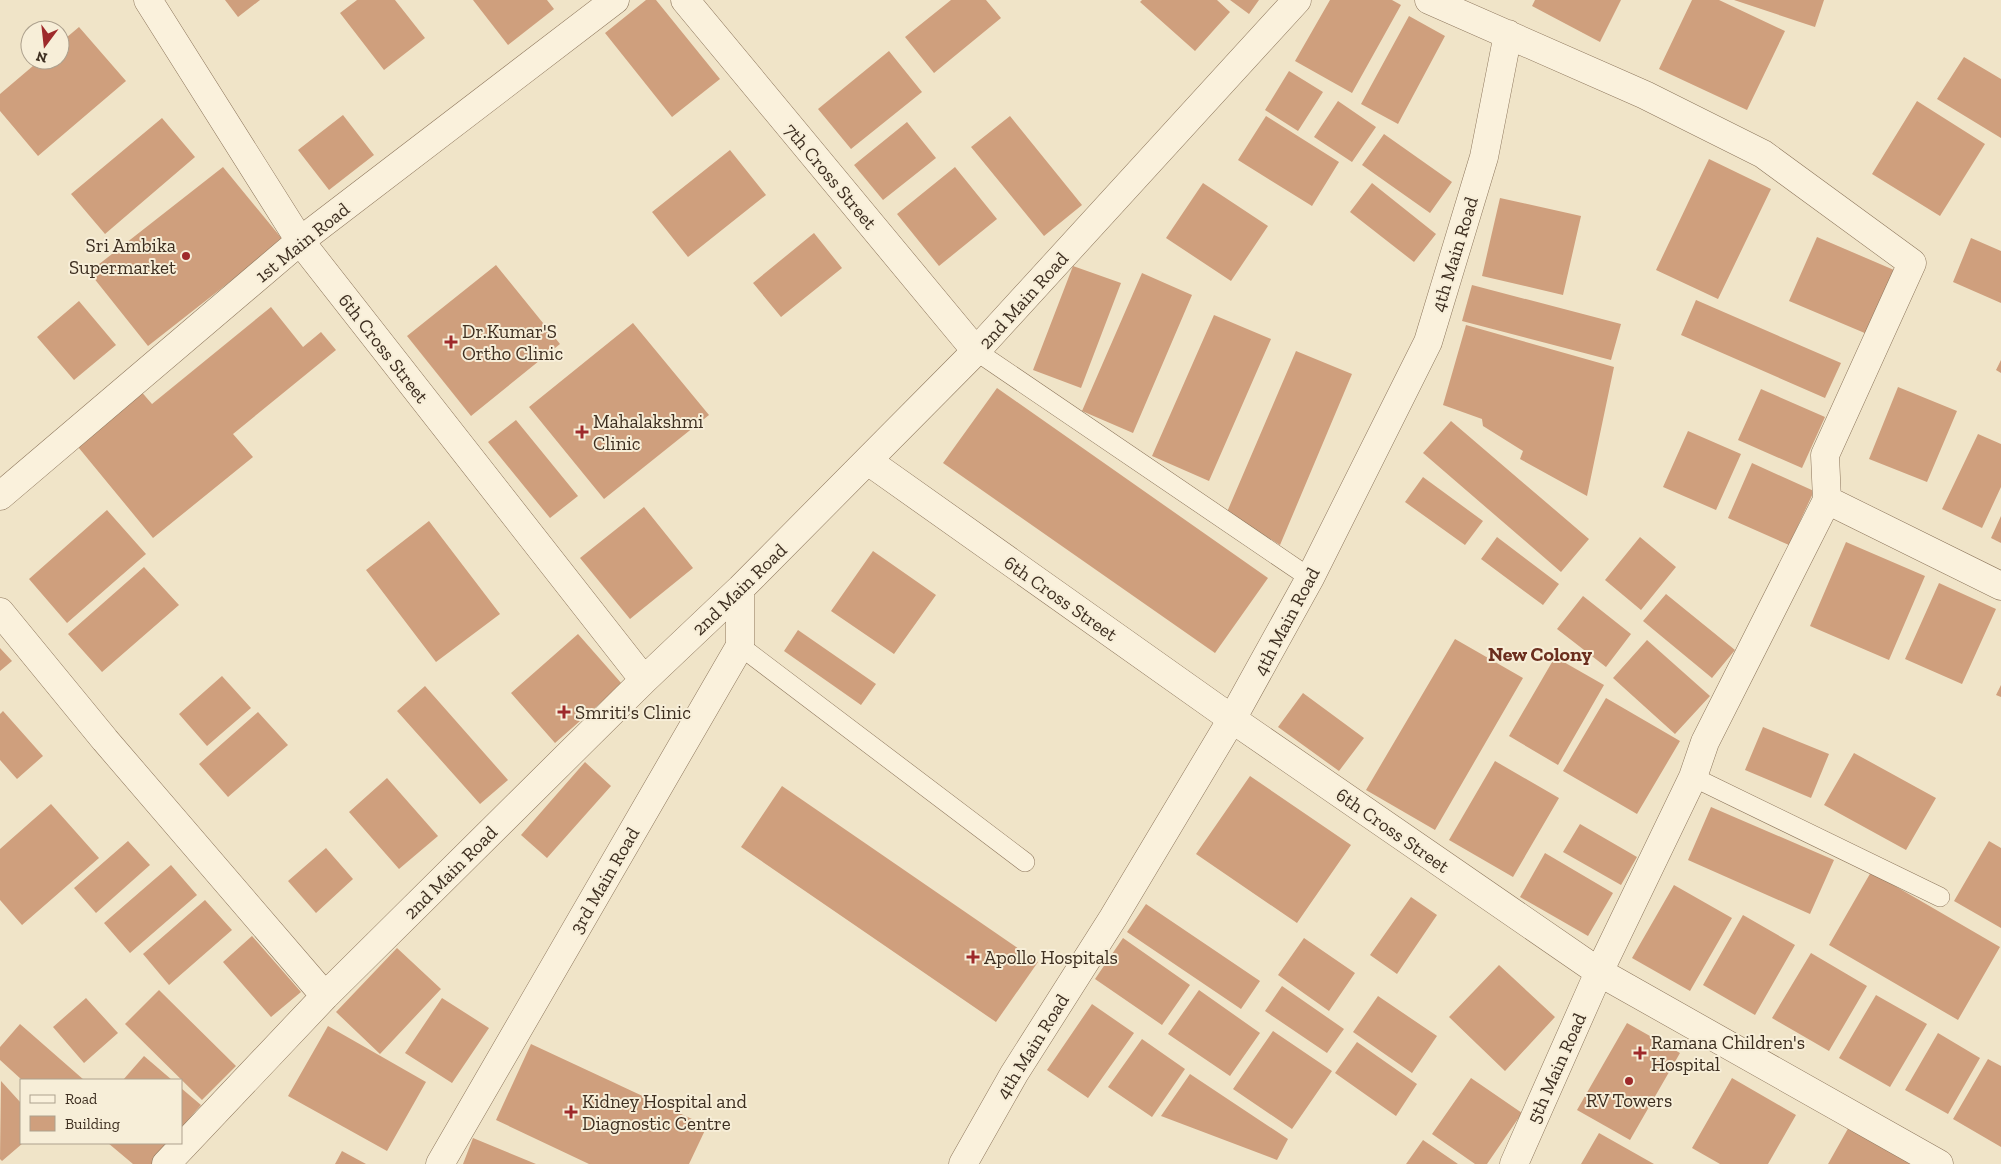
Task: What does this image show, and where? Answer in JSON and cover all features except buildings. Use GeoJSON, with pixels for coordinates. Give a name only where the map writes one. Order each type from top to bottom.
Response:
{"type":"FeatureCollection","features":[{"type":"Feature","properties":{"kind":"street","name":"6th Cross Street"},"geometry":{"type":"LineString","coordinates":[[148,0],[300,241],[644,680]]}},
{"type":"Feature","properties":{"kind":"street","name":"1st Main Road"},"geometry":{"type":"LineString","coordinates":[[0,496],[300,241],[615,0]]}},
{"type":"Feature","properties":{"kind":"street","name":"7th Cross Street"},"geometry":{"type":"LineString","coordinates":[[685,0],[976,351]]}},
{"type":"Feature","properties":{"kind":"street","name":"2nd Main Road"},"geometry":{"type":"LineString","coordinates":[[166,1164],[325,996],[644,680],[740,589],[976,351],[1298,0]]}},
{"type":"Feature","properties":{"kind":"street"},"geometry":{"type":"LineString","coordinates":[[1428,0],[1645,95],[1763,154],[1912,263],[1825,455],[1828,500],[2001,586]]}},
{"type":"Feature","properties":{"kind":"street","name":"4th Main Road"},"geometry":{"type":"LineString","coordinates":[[963,1164],[1014,1074],[1113,918],[1232,719],[1310,578],[1428,342],[1484,157],[1508,34]]}},
{"type":"Feature","properties":{"kind":"street","name":"6th Cross Street"},"geometry":{"type":"LineString","coordinates":[[868,461],[1232,719],[1599,972],[1939,1164]]}},
{"type":"Feature","properties":{"kind":"street","name":"5th Main Road"},"geometry":{"type":"LineString","coordinates":[[1514,1164],[1599,972],[1694,777],[1705,742],[1828,500]]}},
{"type":"Feature","properties":{"kind":"street"},"geometry":{"type":"LineString","coordinates":[[740,589],[740,646]]}},
{"type":"Feature","properties":{"kind":"street"},"geometry":{"type":"LineString","coordinates":[[0,612],[105,740],[325,996]]}},
{"type":"Feature","properties":{"kind":"street","name":"3rd Main Road"},"geometry":{"type":"LineString","coordinates":[[440,1164],[740,646]]}},
{"type":"Feature","properties":{"kind":"lane"},"geometry":{"type":"LineString","coordinates":[[976,351],[1310,578]]}},
{"type":"Feature","properties":{"kind":"lane"},"geometry":{"type":"LineString","coordinates":[[740,646],[1025,862]]}},
{"type":"Feature","properties":{"kind":"lane"},"geometry":{"type":"LineString","coordinates":[[1694,777],[1940,897]]}},
{"type":"Feature","properties":{"kind":"place","name":"Sri Ambika Supermarket"},"geometry":{"type":"Point","coordinates":[186,256]}},
{"type":"Feature","properties":{"kind":"place","name":"Dr.Kumar'S Ortho Clinic"},"geometry":{"type":"Point","coordinates":[451,342]}},
{"type":"Feature","properties":{"kind":"place","name":"Mahalakshmi Clinic"},"geometry":{"type":"Point","coordinates":[582,432]}},
{"type":"Feature","properties":{"kind":"place","name":"Smriti's Clinic"},"geometry":{"type":"Point","coordinates":[564,712]}},
{"type":"Feature","properties":{"kind":"place","name":"Apollo Hospitals"},"geometry":{"type":"Point","coordinates":[973,957]}},
{"type":"Feature","properties":{"kind":"place","name":"Ramana Children's Hospital"},"geometry":{"type":"Point","coordinates":[1640,1053]}},
{"type":"Feature","properties":{"kind":"place","name":"RV Towers"},"geometry":{"type":"Point","coordinates":[1629,1081]}},
{"type":"Feature","properties":{"kind":"place","name":"Kidney Hospital and Diagnostic Centre"},"geometry":{"type":"Point","coordinates":[571,1112]}},
{"type":"Feature","properties":{"kind":"district","name":"New Colony"},"geometry":{"type":"Point","coordinates":[1540,654]}}]}
